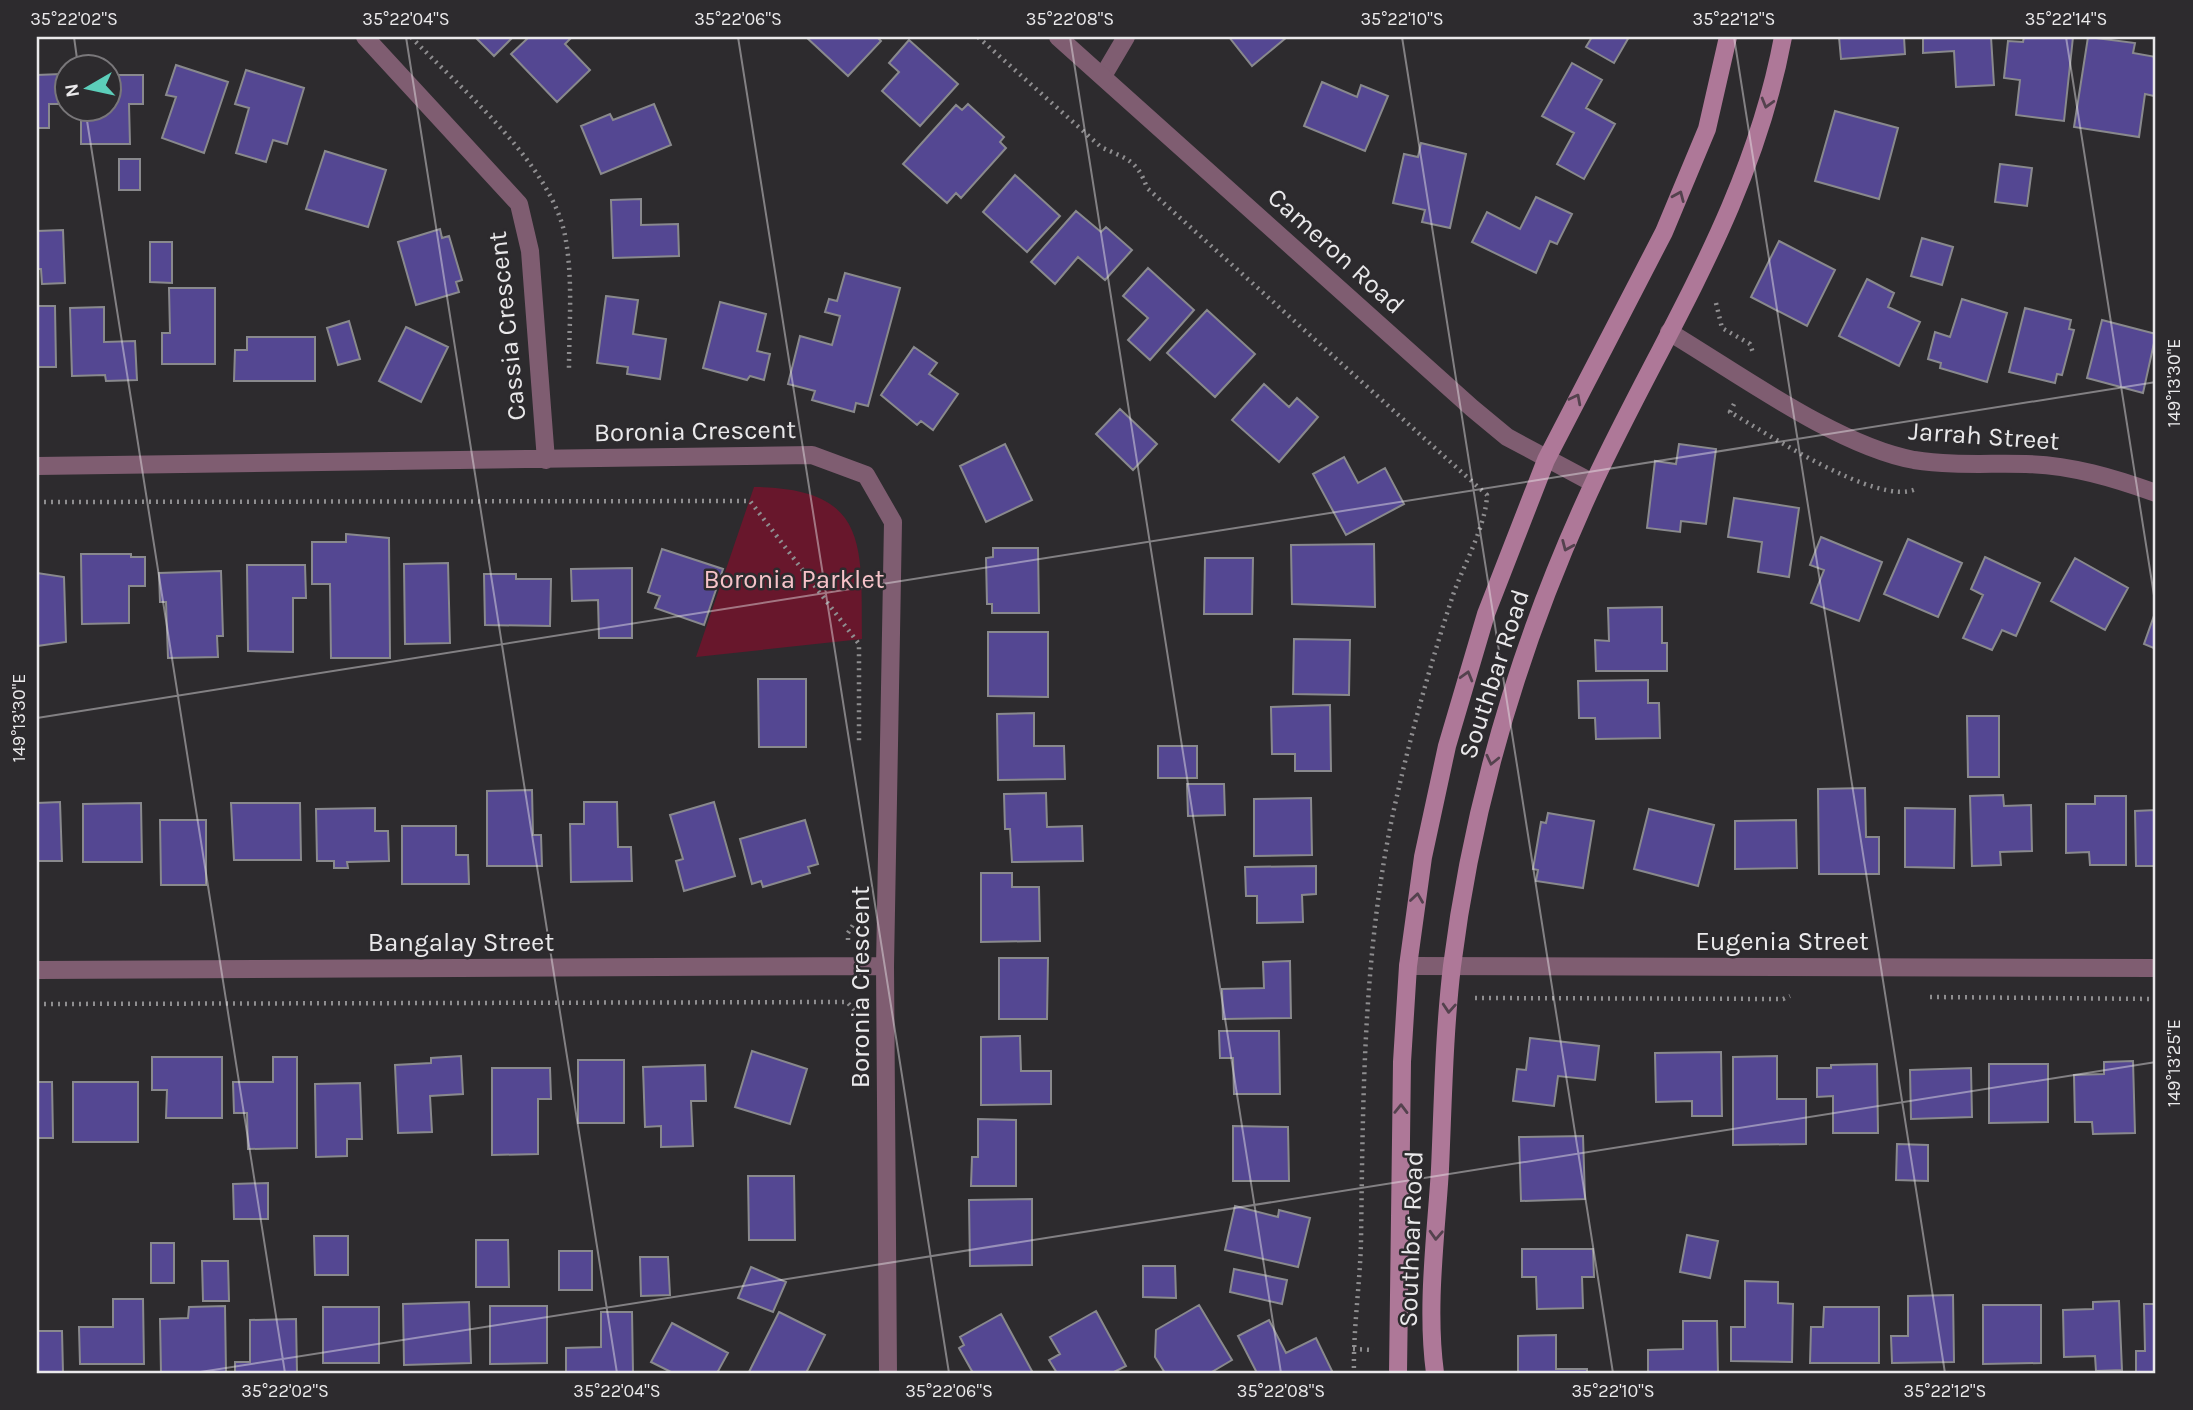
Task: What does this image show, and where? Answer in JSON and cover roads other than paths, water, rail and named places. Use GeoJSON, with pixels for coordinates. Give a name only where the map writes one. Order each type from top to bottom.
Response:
{"type":"FeatureCollection","features":[{"type":"Feature","properties":{"kind":"main road","name":"Southbar Road"},"geometry":{"type":"LineString","coordinates":[[1398,1373],[1402,1062],[1408,966],[1423,857],[1447,746],[1486,614],[1546,460],[1664,232],[1707,129],[1728,37]]}},
{"type":"Feature","properties":{"kind":"main road","name":"Southbar Road"},"geometry":{"type":"LineString","coordinates":[[1435,1373],[1433,1312],[1452,967],[1469,859],[1495,747],[1534,626],[1593,483],[1669,332],[1705,268],[1748,170],[1777,69],[1783,37]]}},
{"type":"Feature","properties":{"kind":"street","name":"Cassia Crescent"},"geometry":{"type":"LineString","coordinates":[[365,37],[519,204],[530,251],[546,460]]}},
{"type":"Feature","properties":{"kind":"street","name":"Cameron Road"},"geometry":{"type":"LineString","coordinates":[[1058,37],[1472,408],[1507,437],[1593,483]]}},
{"type":"Feature","properties":{"kind":"street"},"geometry":{"type":"LineString","coordinates":[[1103,76],[1126,37]]}},
{"type":"Feature","properties":{"kind":"street","name":"Jarrah Street"},"geometry":{"type":"LineString","coordinates":[[1669,332],[1828,427],[1875,449],[1935,463],[2028,464],[2082,471],[2156,493]]}},
{"type":"Feature","properties":{"kind":"street","name":"Boronia Crescent"},"geometry":{"type":"LineString","coordinates":[[37,466],[812,455],[866,475],[893,522],[885,966],[888,1373]]}},
{"type":"Feature","properties":{"kind":"street","name":"Bangalay Street"},"geometry":{"type":"LineString","coordinates":[[37,970],[885,966]]}},
{"type":"Feature","properties":{"kind":"street","name":"Eugenia Street"},"geometry":{"type":"LineString","coordinates":[[1408,966],[2156,968]]}},
{"type":"Feature","properties":{"kind":"park label","name":"Boronia Parklet"},"geometry":{"type":"Point","coordinates":[794,579]}}]}
